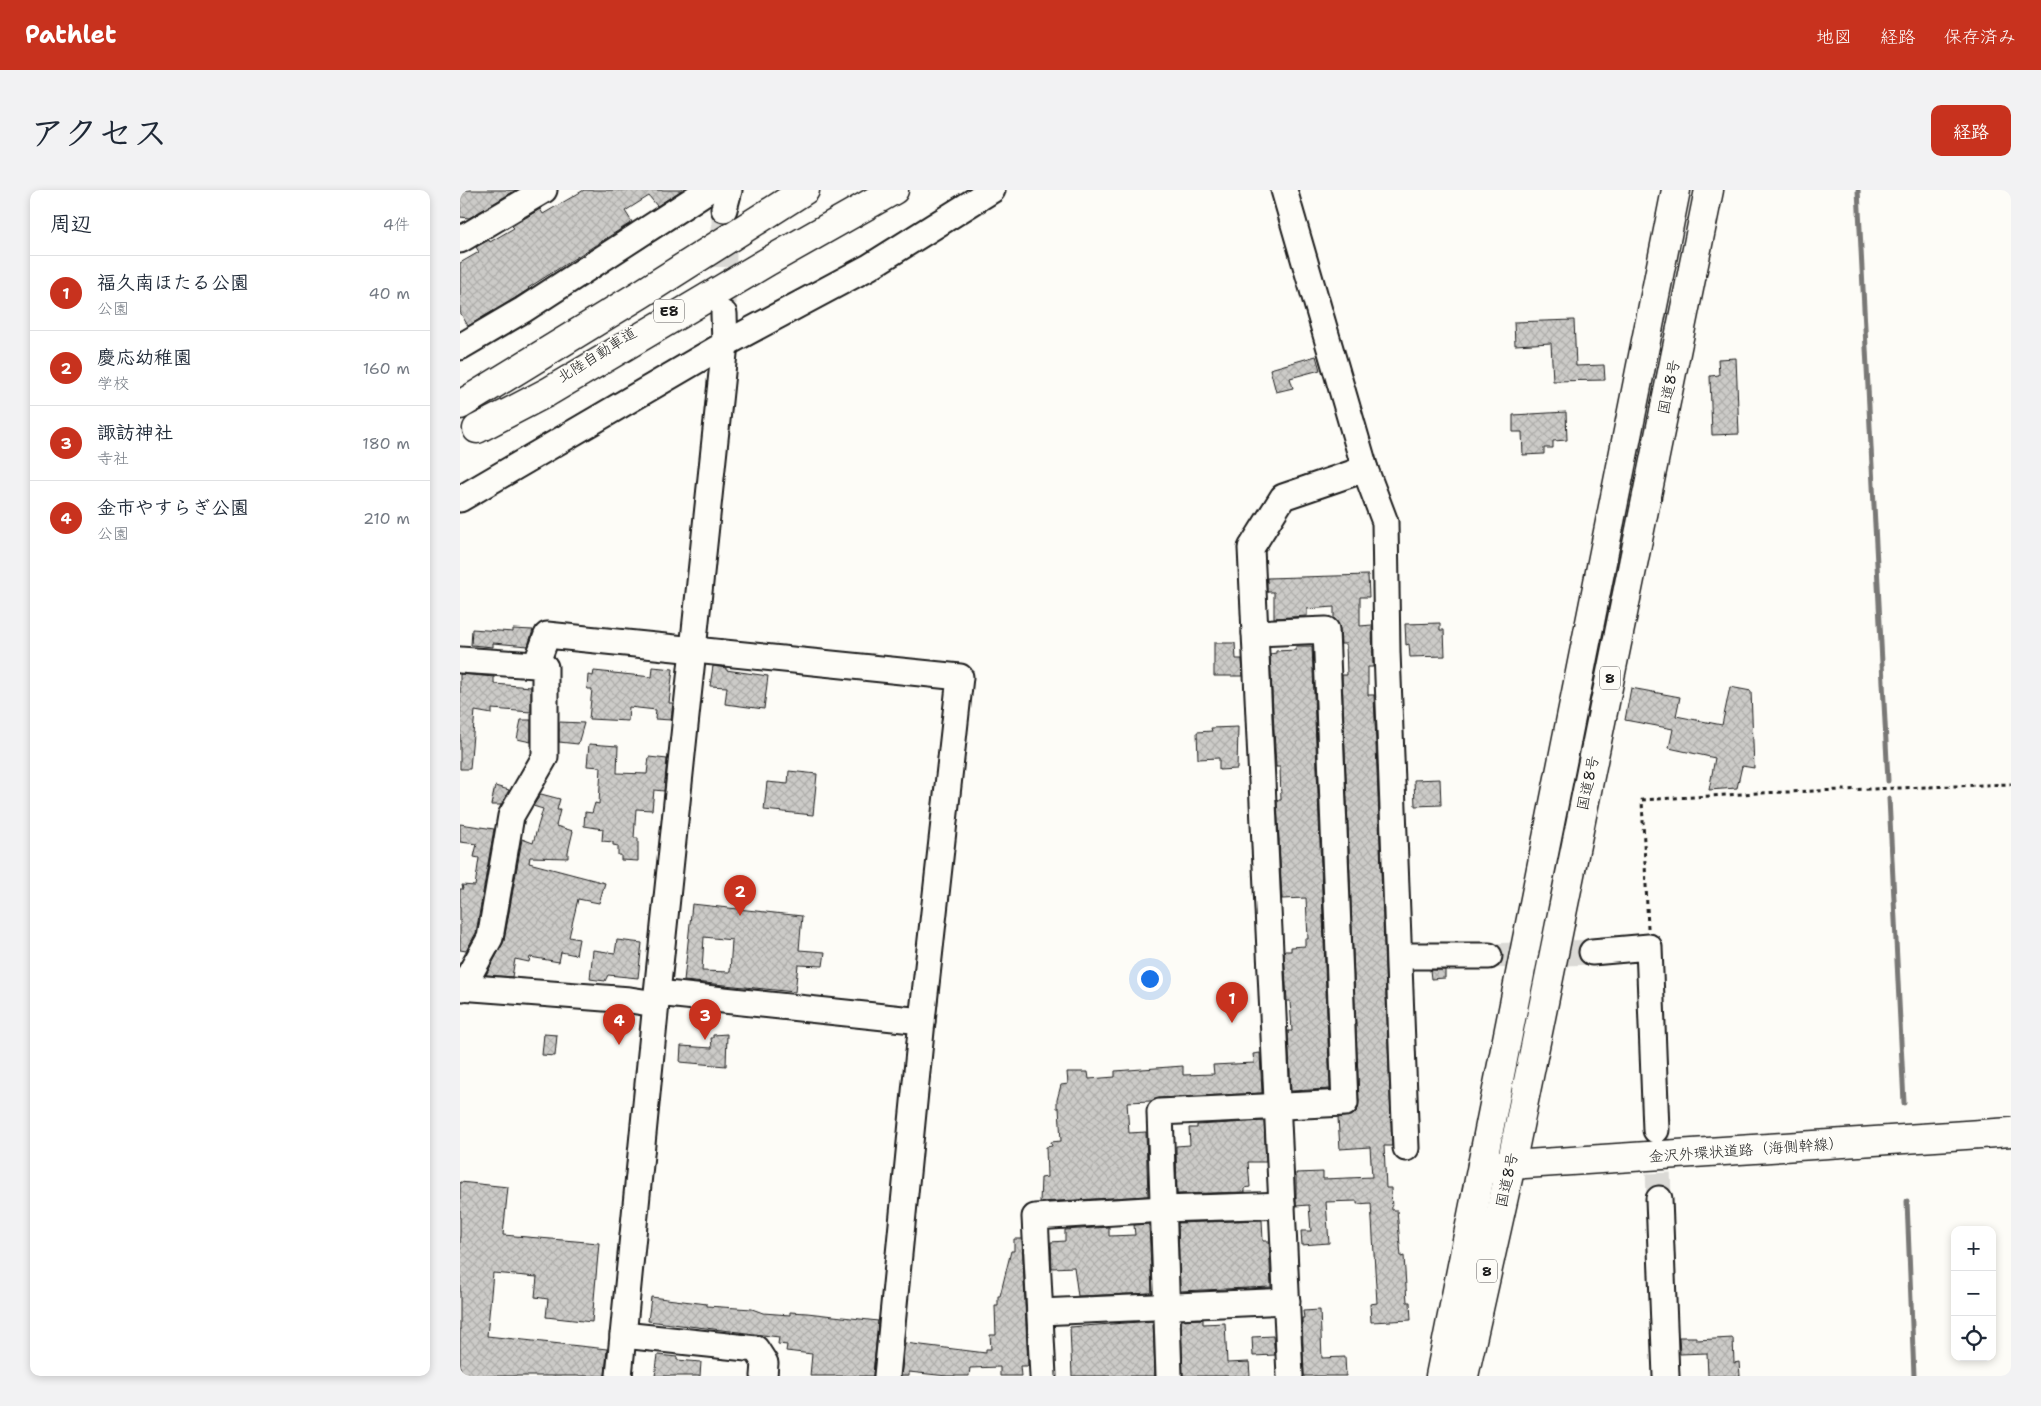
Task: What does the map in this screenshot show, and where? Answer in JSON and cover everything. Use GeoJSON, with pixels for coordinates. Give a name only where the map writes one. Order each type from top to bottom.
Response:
{"type":"FeatureCollection","features":[{"type":"Feature","properties":{"kind":"main road"},"geometry":{"type":"LineString","coordinates":[[641,294],[785,190]]}},
{"type":"Feature","properties":{"kind":"main road","name":"北陸自動車道"},"geometry":{"type":"LineString","coordinates":[[460,405],[641,294],[805,190]]}},
{"type":"Feature","properties":{"kind":"main road","name":"北陸自動車道"},"geometry":{"type":"LineString","coordinates":[[468,434],[616,344],[860,190]]}},
{"type":"Feature","properties":{"kind":"main road"},"geometry":{"type":"LineString","coordinates":[[468,434],[548,392],[766,262],[894,190]]}},
{"type":"Feature","properties":{"kind":"main road","name":"国道8号"},"geometry":{"type":"LineString","coordinates":[[1440,1376],[1676,190]]}},
{"type":"Feature","properties":{"kind":"main road","name":"国道8号"},"geometry":{"type":"LineString","coordinates":[[1464,1376],[1511,1165],[1710,190]]}},
{"type":"Feature","properties":{"kind":"main road","name":"金沢外環状道路（海側幹線）"},"geometry":{"type":"LineString","coordinates":[[1482,1166],[2011,1132]]}},
{"type":"Feature","properties":{"kind":"street"},"geometry":{"type":"LineString","coordinates":[[461,239],[544,190]]}},
{"type":"Feature","properties":{"kind":"street"},"geometry":{"type":"LineString","coordinates":[[460,347],[531,305],[708,190]]}},
{"type":"Feature","properties":{"kind":"street"},"geometry":{"type":"LineString","coordinates":[[460,499],[725,344],[869,267],[992,190]]}},
{"type":"Feature","properties":{"kind":"street"},"geometry":{"type":"LineString","coordinates":[[1284,190],[1365,469],[1385,522],[1406,1148]]}},
{"type":"Feature","properties":{"kind":"street"},"geometry":{"type":"LineString","coordinates":[[619,1376],[656,998],[725,344],[724,314]]}},
{"type":"Feature","properties":{"kind":"street"},"geometry":{"type":"LineString","coordinates":[[1290,1376],[1251,548],[1282,497],[1365,469]]}},
{"type":"Feature","properties":{"kind":"street"},"geometry":{"type":"LineString","coordinates":[[1170,1376],[1162,1209],[1160,1112],[1345,1103],[1326,630],[1255,633]]}},
{"type":"Feature","properties":{"kind":"street"},"geometry":{"type":"LineString","coordinates":[[536,665],[547,635],[960,677],[922,1022],[887,1376]]}},
{"type":"Feature","properties":{"kind":"street"},"geometry":{"type":"LineString","coordinates":[[460,660],[545,667],[545,757],[511,816],[490,938],[461,987],[630,1000],[656,998],[922,1022]]}},
{"type":"Feature","properties":{"kind":"street"},"geometry":{"type":"LineString","coordinates":[[1592,952],[1649,947],[1656,1130]]}},
{"type":"Feature","properties":{"kind":"street"},"geometry":{"type":"LineString","coordinates":[[1400,956],[1489,956]]}},
{"type":"Feature","properties":{"kind":"street"},"geometry":{"type":"LineString","coordinates":[[1659,1199],[1666,1376]]}},
{"type":"Feature","properties":{"kind":"street"},"geometry":{"type":"LineString","coordinates":[[1043,1376],[1035,1217],[1162,1209],[1282,1205]]}},
{"type":"Feature","properties":{"kind":"street"},"geometry":{"type":"LineString","coordinates":[[1040,1312],[1287,1301]]}},
{"type":"Feature","properties":{"kind":"street"},"geometry":{"type":"LineString","coordinates":[[623,1335],[756,1349],[766,1362],[764,1376]]}},
{"type":"Feature","properties":{"kind":"path"},"geometry":{"type":"LineString","coordinates":[[1649,947],[1642,800],[1759,793],[2011,784]]}},
{"type":"Feature","properties":{"kind":"building"},"geometry":{"type":"Polygon","coordinates":[[[460,190],[516,190],[469,218],[460,217],[460,190]]]}},
{"type":"Feature","properties":{"kind":"building"},"geometry":{"type":"Polygon","coordinates":[[[584,190],[682,190],[657,206],[649,196],[625,211],[632,222],[515,298],[468,326],[460,312],[460,263],[479,252],[476,247],[489,240],[490,242],[514,228],[512,226],[540,209],[543,214],[584,190]]]}},
{"type":"Feature","properties":{"kind":"building"},"geometry":{"type":"Polygon","coordinates":[[[1574,320],[1576,366],[1604,365],[1605,380],[1553,381],[1551,343],[1515,345],[1514,322],[1574,320]]]}},
{"type":"Feature","properties":{"kind":"building"},"geometry":{"type":"Polygon","coordinates":[[[1316,356],[1320,370],[1290,378],[1293,388],[1276,392],[1270,369],[1316,356]]]}},
{"type":"Feature","properties":{"kind":"building"},"geometry":{"type":"Polygon","coordinates":[[[1736,358],[1739,434],[1712,435],[1710,376],[1719,375],[1718,359],[1736,358]]]}},
{"type":"Feature","properties":{"kind":"building"},"geometry":{"type":"Polygon","coordinates":[[[1566,412],[1567,440],[1553,441],[1553,448],[1544,448],[1544,454],[1523,455],[1522,432],[1513,432],[1513,415],[1566,412]]]}},
{"type":"Feature","properties":{"kind":"building"},"geometry":{"type":"Polygon","coordinates":[[[1368,575],[1369,597],[1360,597],[1360,626],[1372,625],[1373,667],[1368,667],[1368,695],[1374,695],[1392,1146],[1384,1146],[1386,1188],[1391,1188],[1392,1210],[1397,1210],[1401,1257],[1404,1256],[1407,1302],[1410,1302],[1411,1320],[1371,1322],[1370,1304],[1377,1303],[1371,1203],[1357,1204],[1357,1201],[1326,1202],[1329,1243],[1302,1245],[1301,1231],[1311,1231],[1309,1205],[1296,1206],[1296,1173],[1323,1172],[1323,1179],[1372,1177],[1370,1147],[1340,1149],[1338,1118],[1353,1115],[1358,1109],[1359,1102],[1342,675],[1347,675],[1346,644],[1341,644],[1340,629],[1334,619],[1334,607],[1307,609],[1307,616],[1274,618],[1274,592],[1267,592],[1267,578],[1368,575]]]}},
{"type":"Feature","properties":{"kind":"building"},"geometry":{"type":"Polygon","coordinates":[[[1440,623],[1440,630],[1444,630],[1445,656],[1410,657],[1409,644],[1406,645],[1405,624],[1440,623]]]}},
{"type":"Feature","properties":{"kind":"building"},"geometry":{"type":"Polygon","coordinates":[[[472,629],[513,632],[513,629],[533,630],[528,646],[493,643],[493,647],[471,645],[472,629]]]}},
{"type":"Feature","properties":{"kind":"building"},"geometry":{"type":"Polygon","coordinates":[[[1214,643],[1235,643],[1236,659],[1242,659],[1243,676],[1214,676],[1214,643]]]}},
{"type":"Feature","properties":{"kind":"building"},"geometry":{"type":"Polygon","coordinates":[[[1296,646],[1312,646],[1330,1089],[1291,1091],[1288,1031],[1292,1031],[1290,1001],[1287,1001],[1284,951],[1291,951],[1291,947],[1305,946],[1305,939],[1308,939],[1306,898],[1282,899],[1277,800],[1281,800],[1280,767],[1276,767],[1270,654],[1276,653],[1276,651],[1296,650],[1296,646]]]}},
{"type":"Feature","properties":{"kind":"building"},"geometry":{"type":"Polygon","coordinates":[[[713,666],[726,668],[726,670],[768,676],[764,709],[725,704],[727,687],[710,686],[713,666]]]}},
{"type":"Feature","properties":{"kind":"building"},"geometry":{"type":"Polygon","coordinates":[[[653,667],[673,669],[669,703],[673,703],[671,720],[655,719],[656,710],[629,707],[628,721],[589,719],[592,689],[587,689],[588,675],[593,676],[594,671],[652,677],[653,667]]]}},
{"type":"Feature","properties":{"kind":"building"},"geometry":{"type":"Polygon","coordinates":[[[460,674],[494,677],[494,684],[531,687],[531,712],[492,709],[492,714],[475,711],[470,769],[460,769],[460,674]]]}},
{"type":"Feature","properties":{"kind":"building"},"geometry":{"type":"Polygon","coordinates":[[[1730,687],[1751,691],[1754,768],[1742,766],[1737,788],[1709,790],[1715,758],[1669,748],[1673,729],[1625,720],[1631,688],[1680,697],[1676,716],[1722,725],[1730,687]]]}},
{"type":"Feature","properties":{"kind":"building"},"geometry":{"type":"Polygon","coordinates":[[[521,720],[531,720],[531,742],[517,739],[521,720]]]}},
{"type":"Feature","properties":{"kind":"building"},"geometry":{"type":"Polygon","coordinates":[[[559,722],[584,723],[578,744],[559,742],[559,722]]]}},
{"type":"Feature","properties":{"kind":"building"},"geometry":{"type":"Polygon","coordinates":[[[1238,727],[1237,769],[1219,770],[1219,758],[1198,759],[1197,732],[1212,731],[1211,728],[1238,727]]]}},
{"type":"Feature","properties":{"kind":"building"},"geometry":{"type":"Polygon","coordinates":[[[589,744],[618,746],[617,773],[647,774],[649,757],[667,759],[664,791],[654,790],[652,810],[636,809],[634,838],[638,838],[638,861],[621,860],[621,855],[618,855],[618,846],[613,845],[613,842],[602,841],[603,829],[584,826],[585,812],[592,813],[595,803],[599,804],[601,767],[587,766],[589,744]]]}},
{"type":"Feature","properties":{"kind":"building"},"geometry":{"type":"Polygon","coordinates":[[[789,771],[817,774],[813,815],[764,810],[767,782],[788,784],[789,771]]]}},
{"type":"Feature","properties":{"kind":"building"},"geometry":{"type":"Polygon","coordinates":[[[1440,779],[1441,805],[1415,806],[1414,780],[1440,779]]]}},
{"type":"Feature","properties":{"kind":"building"},"geometry":{"type":"Polygon","coordinates":[[[495,786],[509,790],[501,805],[491,805],[495,786]]]}},
{"type":"Feature","properties":{"kind":"building"},"geometry":{"type":"Polygon","coordinates":[[[541,794],[560,799],[557,810],[560,810],[556,826],[573,831],[568,858],[530,857],[529,863],[605,883],[599,903],[578,899],[569,937],[579,939],[576,955],[561,952],[559,962],[530,957],[529,962],[515,959],[512,977],[486,975],[504,941],[522,839],[533,843],[543,809],[533,806],[541,794]]]}},
{"type":"Feature","properties":{"kind":"building"},"geometry":{"type":"Polygon","coordinates":[[[460,824],[494,829],[476,933],[466,951],[460,950],[460,889],[463,889],[462,885],[475,886],[479,858],[474,857],[477,844],[460,842],[460,824]]]}},
{"type":"Feature","properties":{"kind":"building"},"geometry":{"type":"Polygon","coordinates":[[[692,904],[802,916],[799,950],[825,952],[823,966],[798,965],[795,992],[684,981],[692,904]],[[704,937],[702,971],[730,972],[732,940],[704,937]]]}},
{"type":"Feature","properties":{"kind":"building"},"geometry":{"type":"Polygon","coordinates":[[[617,940],[642,943],[638,978],[608,975],[605,981],[590,979],[593,950],[615,953],[617,940]]]}},
{"type":"Feature","properties":{"kind":"building"},"geometry":{"type":"Polygon","coordinates":[[[1430,970],[1445,970],[1445,978],[1431,979],[1430,970]]]}},
{"type":"Feature","properties":{"kind":"building"},"geometry":{"type":"Polygon","coordinates":[[[544,1034],[557,1035],[555,1056],[542,1055],[544,1034]]]}},
{"type":"Feature","properties":{"kind":"building"},"geometry":{"type":"Polygon","coordinates":[[[727,1034],[726,1066],[680,1062],[681,1046],[712,1048],[711,1038],[713,1038],[713,1035],[727,1034]]]}},
{"type":"Feature","properties":{"kind":"building"},"geometry":{"type":"Polygon","coordinates":[[[1260,1053],[1262,1093],[1159,1098],[1151,1101],[1127,1102],[1129,1133],[1146,1132],[1148,1196],[1040,1202],[1041,1178],[1047,1177],[1046,1147],[1052,1146],[1051,1142],[1061,1141],[1057,1100],[1061,1085],[1068,1084],[1067,1072],[1088,1072],[1089,1079],[1115,1077],[1115,1071],[1183,1066],[1183,1075],[1214,1074],[1213,1065],[1254,1063],[1253,1054],[1260,1053]]]}},
{"type":"Feature","properties":{"kind":"building"},"geometry":{"type":"Polygon","coordinates":[[[1264,1121],[1266,1162],[1248,1162],[1250,1187],[1245,1188],[1245,1192],[1177,1194],[1176,1146],[1190,1145],[1189,1128],[1197,1128],[1197,1125],[1264,1121]]]}},
{"type":"Feature","properties":{"kind":"building"},"geometry":{"type":"Polygon","coordinates":[[[460,1182],[508,1187],[503,1235],[599,1243],[592,1322],[546,1317],[548,1299],[535,1297],[537,1277],[493,1273],[487,1336],[607,1349],[605,1376],[460,1376],[460,1182]]]}},
{"type":"Feature","properties":{"kind":"building"},"geometry":{"type":"Polygon","coordinates":[[[1262,1220],[1263,1241],[1269,1241],[1271,1287],[1180,1291],[1178,1223],[1262,1220]]]}},
{"type":"Feature","properties":{"kind":"building"},"geometry":{"type":"Polygon","coordinates":[[[1149,1224],[1152,1293],[1078,1296],[1074,1267],[1052,1268],[1051,1242],[1065,1241],[1065,1230],[1109,1227],[1109,1236],[1135,1235],[1134,1225],[1149,1224]]]}},
{"type":"Feature","properties":{"kind":"building"},"geometry":{"type":"Polygon","coordinates":[[[1014,1239],[1022,1239],[1028,1366],[1020,1366],[1021,1376],[1000,1376],[1000,1367],[970,1368],[969,1376],[909,1372],[909,1376],[901,1376],[905,1343],[986,1353],[986,1349],[991,1349],[990,1335],[996,1335],[995,1306],[998,1306],[998,1296],[1000,1296],[1011,1251],[1014,1251],[1014,1239]]]}},
{"type":"Feature","properties":{"kind":"building"},"geometry":{"type":"Polygon","coordinates":[[[651,1297],[707,1304],[707,1306],[752,1309],[763,1313],[790,1315],[790,1312],[807,1313],[878,1321],[873,1376],[810,1376],[812,1354],[786,1351],[787,1345],[778,1344],[779,1337],[648,1321],[651,1297]]]}},
{"type":"Feature","properties":{"kind":"building"},"geometry":{"type":"Polygon","coordinates":[[[1320,1310],[1322,1358],[1345,1357],[1346,1376],[1304,1376],[1303,1311],[1320,1310]]]}},
{"type":"Feature","properties":{"kind":"building"},"geometry":{"type":"Polygon","coordinates":[[[1203,1319],[1203,1324],[1225,1323],[1227,1363],[1249,1362],[1250,1376],[1183,1376],[1181,1320],[1203,1319]]]}},
{"type":"Feature","properties":{"kind":"building"},"geometry":{"type":"Polygon","coordinates":[[[1153,1321],[1155,1376],[1072,1376],[1070,1327],[1153,1321]]]}},
{"type":"Feature","properties":{"kind":"building"},"geometry":{"type":"Polygon","coordinates":[[[1273,1336],[1275,1355],[1253,1356],[1252,1337],[1273,1336]]]}},
{"type":"Feature","properties":{"kind":"building"},"geometry":{"type":"Polygon","coordinates":[[[1679,1337],[1696,1337],[1696,1340],[1733,1338],[1734,1363],[1739,1362],[1740,1376],[1708,1376],[1707,1353],[1680,1354],[1679,1337]]]}},
{"type":"Feature","properties":{"kind":"building"},"geometry":{"type":"Polygon","coordinates":[[[658,1355],[677,1357],[677,1360],[701,1362],[700,1376],[655,1376],[658,1355]]]}},
{"type":"Feature","properties":{"kind":"waterway"},"geometry":{"type":"LineString","coordinates":[[1858,190],[1888,781]]}},
{"type":"Feature","properties":{"kind":"waterway"},"geometry":{"type":"LineString","coordinates":[[1889,798],[1904,1103]]}},
{"type":"Feature","properties":{"kind":"waterway"},"geometry":{"type":"LineString","coordinates":[[1907,1201],[1914,1376]]}},
{"type":"Feature","properties":{"kind":"tunnel"},"geometry":{"type":"LineString","coordinates":[[724,209],[724,304]]}},
{"type":"Feature","properties":{"kind":"tunnel"},"geometry":{"type":"LineString","coordinates":[[1489,956],[1592,952]]}},
{"type":"Feature","properties":{"kind":"tunnel"},"geometry":{"type":"LineString","coordinates":[[1657,1136],[1659,1199]]}},
{"type":"Feature","properties":{"kind":"place","name":"慶応幼稚園"},"geometry":{"type":"Point","coordinates":[740,916]}},
{"type":"Feature","properties":{"kind":"place","name":"福久南ほたる公園"},"geometry":{"type":"Point","coordinates":[1232,1023]}},
{"type":"Feature","properties":{"kind":"place","name":"諏訪神社"},"geometry":{"type":"Point","coordinates":[705,1040]}},
{"type":"Feature","properties":{"kind":"place","name":"金市やすらぎ公園"},"geometry":{"type":"Point","coordinates":[619,1045]}}]}
